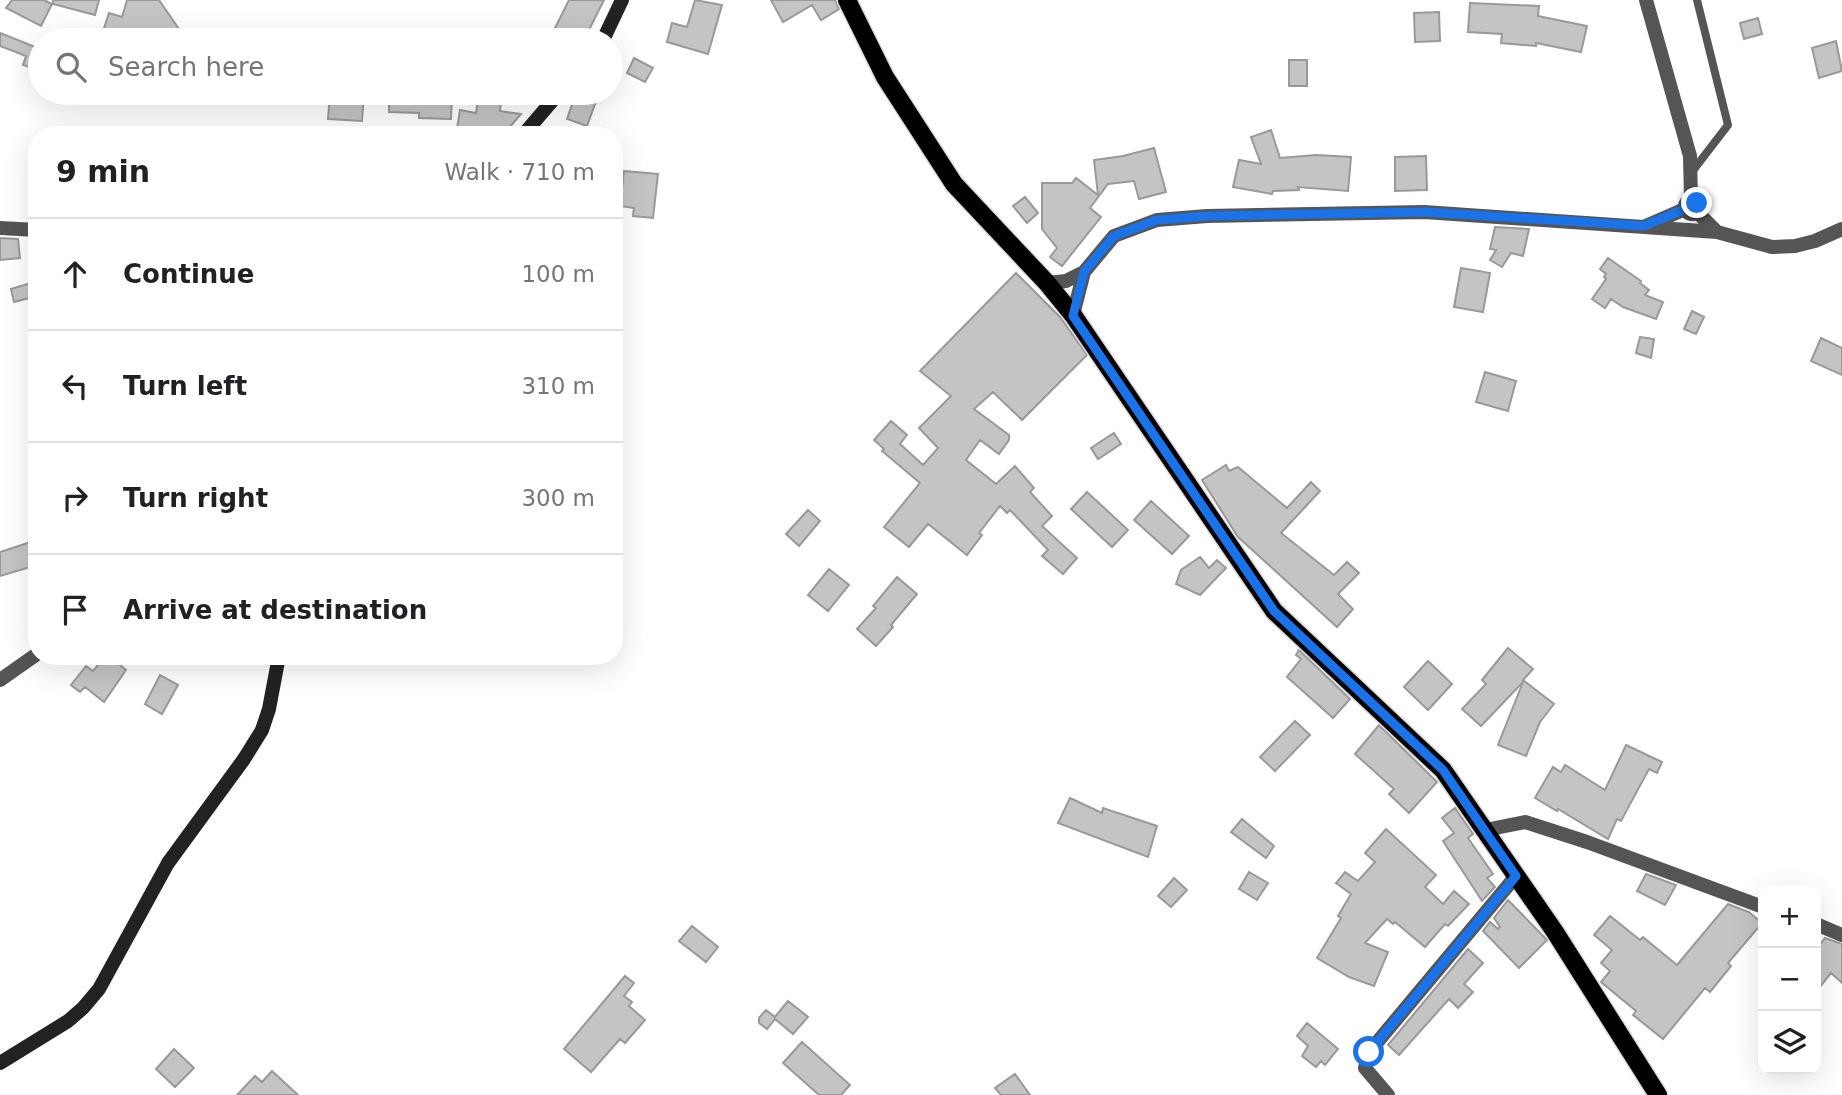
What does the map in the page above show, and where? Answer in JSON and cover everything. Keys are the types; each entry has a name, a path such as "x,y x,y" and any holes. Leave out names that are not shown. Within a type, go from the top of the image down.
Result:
{"main road":[{"path":"609,28 622,0"},
{"path":"847,0 885,77 954,184 1046,282 1073,316 1274,611 1443,770 1516,876 1658,1095"},
{"path":"531,126 549,105"},
{"path":"0,1063 68,1021 99,989 168,863 262,730 277,665"}],"street":[{"path":"1646,0 1690,156 1691,207 1717,232"},
{"path":"1644,226 1691,207"},
{"path":"1046,282 1066,281 1084,272 1114,236 1157,220 1207,216 1424,212 1717,232 1772,247 1796,246 1842,229"},
{"path":"0,228 28,230"},
{"path":"1073,316 1084,272"},
{"path":"0,680 28,660"},
{"path":"1485,830 1525,822 1758,904"},
{"path":"1388,1095 1365,1068 1369,1052 1516,876"},
{"path":"1821,926 1842,935"}],"lane":[{"path":"1690,175 1728,125 1697,0"}],"building":[{"path":"12,0 44,0 52,4 41,26 6,8"},
{"path":"53,0 99,0 95,15 53,4"},
{"path":"127,0 159,0 178,28 104,28 109,13 122,17"},
{"path":"569,0 604,0 590,28 555,28"},
{"path":"695,0 722,5 708,54 667,42 672,23 687,27"},
{"path":"771,0 835,0 839,9 821,20 812,5 783,22"},
{"path":"1470,3 1539,6 1538,16 1587,26 1581,52 1536,43 1536,46 1501,43 1502,34 1468,32"},
{"path":"1439,12 1440,41 1415,42 1414,13"},
{"path":"1758,18 1762,34 1744,39 1740,23"},
{"path":"0,33 28,44 28,67 23,65 26,56 0,46"},
{"path":"1836,41 1842,71 1819,78 1812,48"},
{"path":"634,58 653,68 645,82 627,73"},
{"path":"1289,60 1307,60 1307,86 1289,86"},
{"path":"329,105 363,105 362,121 328,119"},
{"path":"389,105 452,105 451,119 419,118 419,113 389,112"},
{"path":"477,105 501,105 500,111 521,114 511,126 457,126 460,110 476,113"},
{"path":"572,105 595,105 587,126 567,119"},
{"path":"1271,130 1280,158 1316,155 1351,157 1348,191 1298,187 1299,190 1273,191 1272,194 1233,187 1239,160 1261,164 1251,137"},
{"path":"1154,148 1166,192 1139,199 1134,181 1108,184 1090,208 1101,217 1062,266 1050,257 1057,248 1042,229 1042,183 1072,183 1076,178 1098,195 1094,160"},
{"path":"1426,156 1427,190 1395,191 1395,157"},
{"path":"624,171 658,174 653,218 633,216 634,208 623,206"},
{"path":"1025,197 1038,213 1027,223 1013,206"},
{"path":"1495,227 1529,229 1523,256 1511,253 1502,267 1490,260 1496,250 1490,249"},
{"path":"0,238 18,239 20,258 0,260"},
{"path":"1608,258 1641,281 1649,290 1645,295 1663,302 1656,319 1623,307 1611,299 1605,308 1592,299 1606,279 1606,274 1600,269"},
{"path":"1461,268 1490,273 1483,312 1454,307"},
{"path":"1016,273 1060,317 1087,355 1022,420 993,392 974,409 1009,435 1009,440 999,454 980,440 966,460 996,484 1015,466 1034,488 1030,492 1052,516 1042,526 1077,558 1063,574 1042,556 1048,550 1010,510 1007,513 1000,506 979,533 982,535 967,555 928,524 909,547 884,527 920,483 882,451 884,449 874,440 891,421 907,435 900,444 923,465 938,448 919,428 951,396 920,371"},
{"path":"28,284 28,298 14,302 11,289"},
{"path":"1692,311 1704,317 1696,334 1684,329"},
{"path":"1640,337 1654,339 1651,358 1636,353"},
{"path":"1821,338 1842,348 1842,375 1811,361"},
{"path":"1485,372 1516,381 1508,411 1476,402"},
{"path":"1114,433 1121,444 1098,459 1091,448"},
{"path":"1226,465 1229,471 1238,467 1287,508 1311,482 1320,491 1281,533 1334,575 1347,562 1359,573 1338,594 1353,609 1337,627 1238,537 1202,480"},
{"path":"1087,492 1128,530 1112,547 1071,509"},
{"path":"1151,501 1189,536 1172,554 1134,520"},
{"path":"808,510 820,521 799,546 786,534"},
{"path":"28,543 28,568 0,576 0,552"},
{"path":"1200,557 1209,568 1217,560 1226,568 1200,595 1176,584 1181,570"},
{"path":"829,569 849,585 828,611 808,595"},
{"path":"897,577 917,594 876,646 857,629 876,608 873,606"},
{"path":"1508,648 1533,669 1523,680 1554,704 1540,722 1526,756 1498,745 1523,682 1481,726 1462,709 1486,684 1482,680"},
{"path":"1299,650 1350,699 1333,718 1287,677 1301,659 1296,655"},
{"path":"1428,661 1452,684 1428,710 1404,687"},
{"path":"98,665 120,665 126,670 104,702 85,687 80,692 71,685 86,666 93,671"},
{"path":"160,675 178,685 162,714 145,704"},
{"path":"1295,721 1310,735 1275,771 1260,757"},
{"path":"1379,725 1437,782 1409,813 1389,794 1394,789 1355,754"},
{"path":"1626,745 1662,762 1657,773 1649,769 1621,821 1617,819 1608,839 1535,798 1553,767 1561,772 1565,765 1605,790"},
{"path":"1070,798 1102,813 1103,808 1157,826 1148,857 1058,823"},
{"path":"1455,808 1473,834 1468,838 1493,874 1487,878 1495,887 1482,901 1443,841 1454,833 1442,818"},
{"path":"1242,819 1274,846 1266,858 1231,832"},
{"path":"1386,829 1436,875 1425,887 1443,904 1454,891 1469,904 1448,926 1445,924 1425,947 1395,922 1393,924 1387,919 1365,943 1388,952 1374,986 1349,977 1317,958 1341,918 1338,916 1351,894 1336,883 1345,872 1358,881 1375,862 1365,853"},
{"path":"1249,872 1268,883 1257,900 1239,889"},
{"path":"1646,874 1676,885 1665,905 1637,891"},
{"path":"1174,878 1187,890 1171,907 1158,896"},
{"path":"1508,900 1547,940 1519,968 1483,931 1490,922 1498,929 1500,927 1494,918"},
{"path":"1728,904 1749,912 1758,920 1758,928 1728,963 1731,966 1710,992 1705,988 1663,1039 1633,1015 1636,1011 1601,982 1610,971 1601,963 1612,950 1594,935 1610,916 1640,940 1643,937 1677,965"},
{"path":"692,926 718,947 706,962 679,941"},
{"path":"1825,938 1842,944 1842,983 1831,973 1821,986 1821,943"},
{"path":"1468,949 1483,963 1464,984 1473,992 1458,1008 1449,999 1399,1055 1388,1045"},
{"path":"625,976 634,983 624,996 632,1002 629,1006 645,1020 625,1043 620,1039 591,1072 564,1049"},
{"path":"788,1001 808,1017 793,1034 775,1019 767,1029 759,1023 759,1018 766,1010 775,1017"},
{"path":"1307,1023 1338,1049 1325,1065 1321,1061 1316,1067 1302,1056 1308,1046 1297,1036"},
{"path":"802,1042 850,1085 841,1095 819,1095 783,1063"},
{"path":"174,1049 194,1068 175,1087 156,1069"},
{"path":"272,1071 298,1095 237,1095 255,1076 262,1082"},
{"path":"1015,1074 1030,1095 1001,1095 995,1088"}],"route":[{"path":"1369,1052 1516,876 1443,770 1274,611 1073,316 1084,272 1114,236 1157,220 1207,216 1424,212 1644,226 1685,209 1687,202 1691,200 1697,203"}]}
